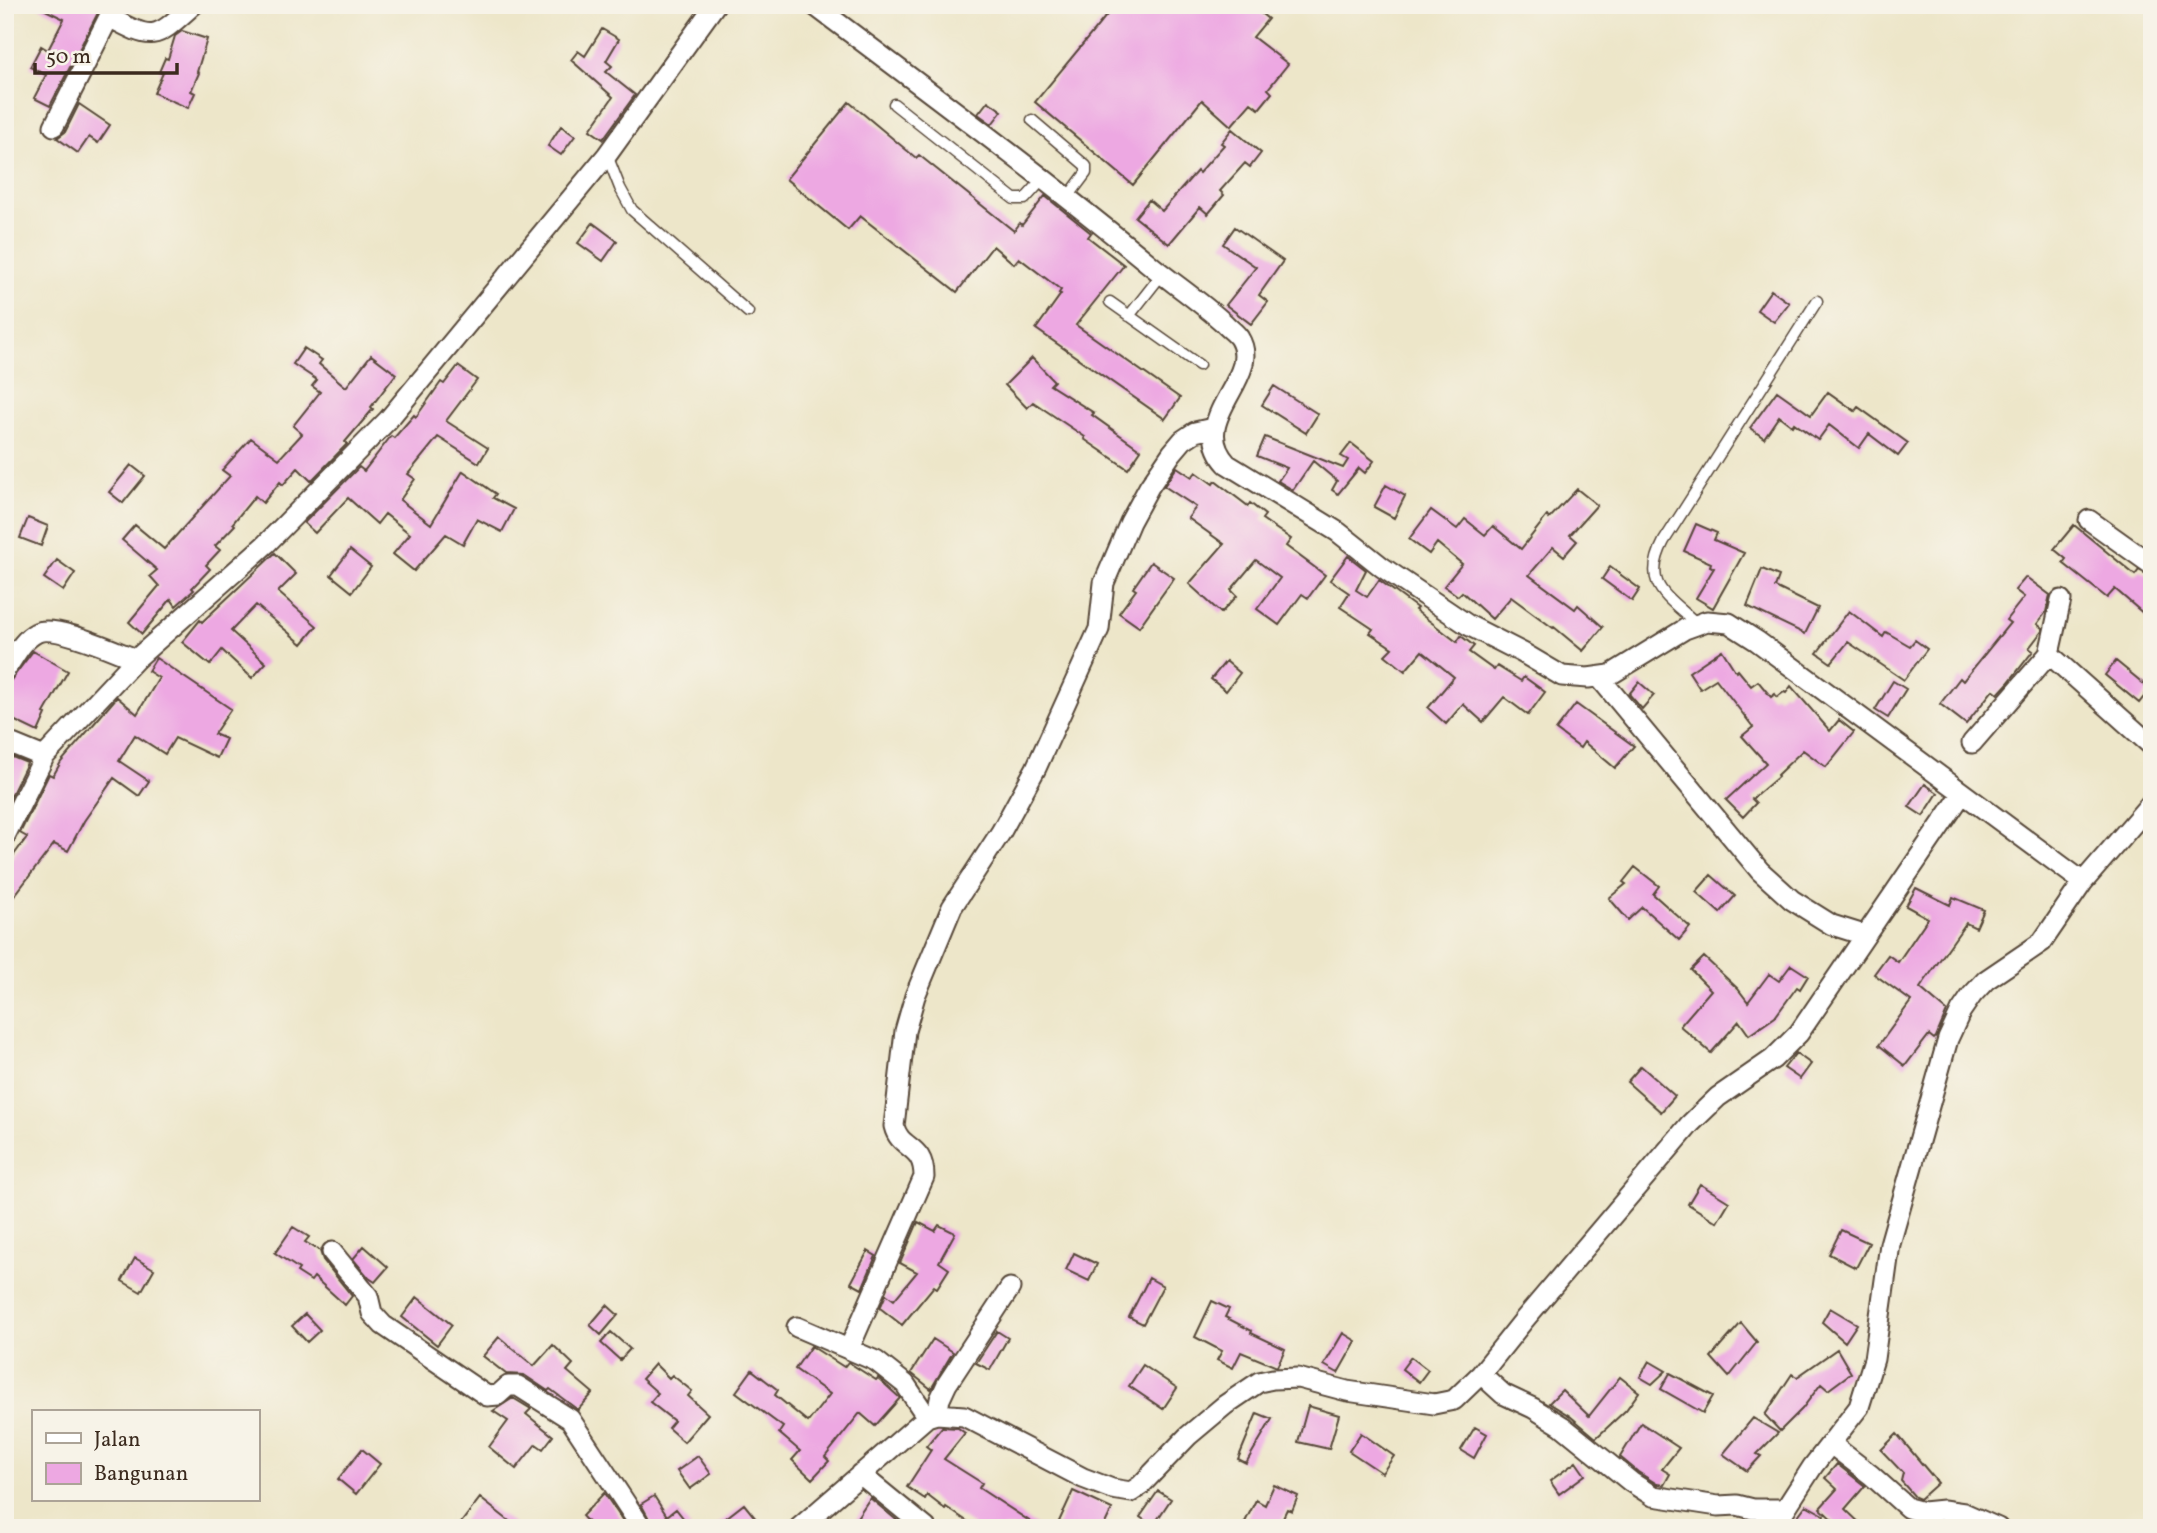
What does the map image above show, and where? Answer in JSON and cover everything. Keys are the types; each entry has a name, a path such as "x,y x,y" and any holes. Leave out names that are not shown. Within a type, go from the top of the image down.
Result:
{"street":[{"path":"54,126 112,11 134,31 156,35 193,5"},
{"path":"5,836 44,757 136,659 267,544 388,419 607,155 715,5"},
{"path":"814,5 1044,178 1215,315 1238,337 1244,351 1242,365 1213,428 1219,455 1227,464 1338,532 1382,567 1468,625 1562,676 1611,675 1685,629 1707,621 1729,623 2084,882"},
{"path":"849,1349 925,1177 924,1163 919,1154 902,1141 894,1126 905,1031 915,996 952,907 1001,832 1024,789 1099,629 1104,583 1130,522 1149,487 1183,440 1195,432 1213,428"},
{"path":"2089,520 2152,565"},
{"path":"1972,743 2049,654 2061,600"},
{"path":"5,670 25,642 43,630 58,632 136,659"},
{"path":"2049,654 2152,746"},
{"path":"1599,677 1760,871 1792,900 1832,925 1864,935"},
{"path":"5,741 44,757"},
{"path":"797,1327 876,1361 905,1384 932,1416 964,1416 1083,1478 1112,1489 1131,1492 1198,1428 1259,1382 1297,1378 1348,1391 1434,1404 1454,1400 1481,1374 1690,1124 1718,1097 1773,1059 1799,1033 1962,794"},
{"path":"1773,1528 1783,1509 1859,1407 1874,1359 1890,1244 1948,1039 1961,1011 1986,980 2042,942 2084,882 2152,802"},
{"path":"332,1252 368,1296 372,1313 383,1325 487,1396 498,1395 508,1386 518,1386 570,1419 642,1528"},
{"path":"799,1528 932,1416 947,1384 1010,1288"},
{"path":"1481,1374 1503,1394 1534,1408 1562,1426 1606,1459 1631,1482 1653,1496 1718,1506 1783,1509"},
{"path":"1831,1444 1908,1508 1923,1512 1943,1510 1964,1513 1998,1528"},
{"path":"860,1474 926,1528"}],"lane":[{"path":"894,104 1014,199 1025,199 1044,178"},
{"path":"1032,120 1086,166 1086,173 1068,197"},
{"path":"607,155 632,210 748,312"},
{"path":"1129,316 1162,274"},
{"path":"1110,302 1199,365"},
{"path":"1698,624 1665,594 1658,584 1653,573 1655,558 1817,302"}],"building":[{"path":"35,5 102,5 50,106 34,98 46,75 30,67 41,46 48,50 64,19"},
{"path":"1115,5 1251,5 1268,19 1253,37 1288,64 1268,89 1272,93 1259,109 1251,103 1231,126 1202,100 1133,185 1035,102"},
{"path":"602,29 619,39 606,61 612,66 606,72 635,95 603,139 590,130 613,97 571,60 578,51 585,56"},
{"path":"182,31 207,39 197,72 199,73 191,91 195,93 188,108 154,93 163,73 159,72 165,58 168,59 175,36"},
{"path":"988,101 1002,111 992,124 978,114"},
{"path":"849,102 916,158 919,155 1014,231 1045,196 1091,233 1088,237 1124,265 1076,325 1180,398 1165,419 1036,329 1061,294 1061,290 1019,258 1014,264 993,246 957,292 860,216 848,230 786,179"},
{"path":"79,104 110,125 98,143 89,137 78,153 57,138 65,132"},
{"path":"561,126 575,136 561,155 548,146"},
{"path":"1232,129 1261,153 1250,167 1245,163 1220,191 1224,195 1208,214 1200,207 1169,244 1135,217 1149,200 1162,211 1224,145 1221,143"},
{"path":"593,223 617,241 603,261 578,243"},
{"path":"1235,227 1283,261 1259,295 1268,302 1251,324 1226,305 1256,267 1223,244"},
{"path":"1771,290 1789,303 1774,322 1757,310"},
{"path":"304,348 322,360 319,364 346,387 371,355 396,374 371,407 373,409 345,442 347,444 311,481 298,468 283,485 280,482 263,503 255,496 233,523 235,525 215,546 220,550 206,565 210,569 192,588 194,590 176,606 171,599 142,634 129,622 159,586 150,576 157,570 122,540 135,525 164,549 230,476 222,470 251,438 279,459 302,434 293,426 320,392 312,386 317,380 293,364"},
{"path":"1032,358 1054,381 1050,385 1094,413 1092,415 1141,450 1128,469 1033,402 1027,408 1005,385"},
{"path":"458,366 477,380 446,421 488,448 479,463 438,437 408,474 415,479 400,500 431,524 463,471 496,494 493,498 514,509 502,532 477,519 463,544 446,534 414,571 393,554 410,534 385,514 377,524 348,498 315,533 304,523 359,467 364,471 391,436 394,438 414,415 416,417 441,382 444,384"},
{"path":"1274,386 1318,414 1306,433 1262,405"},
{"path":"1777,391 1811,415 1828,392 1855,411 1858,407 1908,443 1898,456 1869,434 1859,448 1829,425 1818,440 1779,416 1764,438 1750,428"},
{"path":"1265,437 1343,468 1348,460 1341,456 1351,443 1374,461 1365,473 1359,468 1338,494 1332,490 1337,481 1313,461 1293,490 1278,481 1287,468 1257,456"},
{"path":"131,465 145,476 123,503 109,492"},
{"path":"1177,467 1192,477 1196,472 1213,484 1215,481 1248,506 1250,503 1265,515 1262,519 1291,539 1286,546 1325,575 1308,598 1302,594 1279,625 1257,609 1280,578 1256,560 1231,590 1237,596 1221,613 1189,584 1224,544 1188,518 1196,507 1164,486"},
{"path":"1386,485 1405,496 1394,518 1374,507"},
{"path":"1577,489 1597,505 1570,535 1577,541 1564,556 1553,547 1529,575 1575,609 1578,605 1603,627 1583,651 1511,597 1492,619 1462,592 1458,596 1444,586 1462,564 1437,543 1429,554 1409,539 1431,510 1457,529 1465,519 1485,535 1493,526 1521,549 1547,516 1549,519"},
{"path":"28,518 48,526 41,546 20,538"},
{"path":"1696,524 1717,533 1714,540 1744,553 1713,608 1696,598 1714,568 1710,566 1711,563 1684,551"},
{"path":"2074,525 2135,575 2139,570 2152,577 2152,621 2115,589 2107,598 2063,563 2066,559 2054,549"},
{"path":"350,550 371,567 352,592 331,575"},
{"path":"275,553 296,574 278,592 317,626 302,644 256,605 231,631 266,663 252,678 222,650 210,665 182,642 200,620 202,622"},
{"path":"1348,556 1366,570 1356,590 1367,597 1379,580 1457,642 1461,636 1474,646 1469,652 1494,670 1497,666 1521,681 1524,677 1545,692 1528,715 1504,697 1483,722 1463,704 1446,724 1428,708 1454,677 1422,651 1405,671 1385,655 1392,648 1370,633 1373,629 1340,607 1349,593 1330,580"},
{"path":"57,560 75,573 63,591 44,578"},
{"path":"1151,562 1174,578 1139,627 1119,613 1136,590 1133,588"},
{"path":"1610,567 1640,589 1632,601 1602,579"},
{"path":"1762,569 1779,576 1775,587 1818,608 1805,634 1747,606"},
{"path":"2026,577 2050,595 2046,612 2037,624 2042,631 2029,648 2033,651 2008,683 1998,694 1993,690 1966,724 1940,704 1960,678 1963,681 2010,623 2006,620 2024,597 2015,590"},
{"path":"1849,611 1883,637 1886,632 1910,646 1915,640 1927,649 1904,680 1848,642 1831,663 1817,653"},
{"path":"1722,650 1736,672 1738,670 1751,686 1758,681 1771,697 1775,694 1777,697 1786,693 1791,686 1830,731 1839,720 1854,732 1826,767 1803,750 1778,777 1752,799 1756,803 1743,817 1726,800 1766,763 1742,736 1753,727 1716,679 1700,689 1689,672"},
{"path":"33,651 68,671 44,713 46,714 38,732 5,716 5,688"},
{"path":"156,658 231,709 214,734 226,739 217,758 175,738 165,754 135,735 119,761 149,781 139,796 114,778 84,821 68,851 54,844 5,908 5,867 27,837 20,833 49,774 53,776 61,762 117,697 137,714 159,678 148,671"},
{"path":"1226,661 1240,673 1226,691 1211,679"},
{"path":"2116,661 2150,689 2139,703 2105,675"},
{"path":"1893,681 1906,689 1888,718 1875,710"},
{"path":"1639,682 1654,695 1642,709 1629,694"},
{"path":"1576,704 1634,746 1615,768 1584,742 1580,748 1556,730"},
{"path":"5,754 27,763 5,808"},
{"path":"1925,784 1938,793 1923,816 1909,807"},
{"path":"1635,867 1659,886 1653,894 1690,927 1679,940 1642,907 1628,920 1609,898 1626,884 1623,882"},
{"path":"1711,875 1735,896 1720,913 1696,892"},
{"path":"1916,888 1950,905 1953,897 1984,910 1976,928 1966,923 1920,988 1947,1011 1936,1037 1934,1039 1929,1035 1905,1066 1879,1045 1911,1001 1874,974 1888,955 1898,962 1928,918 1906,906"},
{"path":"1704,957 1748,1002 1769,974 1779,981 1791,965 1808,976 1775,1017 1749,1035 1739,1021 1711,1053 1680,1026 1711,990 1691,970"},
{"path":"1796,1053 1811,1064 1800,1079 1784,1068"},
{"path":"1641,1066 1675,1096 1661,1112 1627,1082"},
{"path":"1700,1184 1729,1202 1717,1222 1688,1204"},
{"path":"918,1222 935,1231 939,1225 955,1233 939,1262 949,1269 937,1288 934,1286 902,1325 880,1308 886,1294 894,1300 917,1272 900,1263"},
{"path":"293,1227 309,1237 305,1242 320,1251 323,1260 352,1296 345,1305 314,1277 311,1281 297,1272 299,1269 275,1253"},
{"path":"1841,1230 1869,1243 1856,1268 1829,1254"},
{"path":"364,1246 388,1267 375,1282 353,1259"},
{"path":"868,1251 876,1256 862,1289 851,1283"},
{"path":"1074,1253 1097,1264 1089,1281 1066,1270"},
{"path":"135,1258 154,1269 141,1292 122,1281"},
{"path":"1149,1278 1163,1286 1143,1324 1129,1317"},
{"path":"417,1297 452,1325 437,1345 402,1317"},
{"path":"1212,1301 1229,1309 1225,1317 1285,1349 1277,1367 1241,1352 1233,1368 1217,1360 1222,1351 1195,1337"},
{"path":"607,1305 618,1315 601,1335 590,1325"},
{"path":"1830,1308 1857,1324 1845,1342 1822,1322"},
{"path":"305,1314 320,1330 307,1342 292,1326"},
{"path":"1741,1323 1757,1342 1729,1377 1711,1357"},
{"path":"997,1331 1008,1338 990,1370 976,1363"},
{"path":"611,1332 630,1349 620,1360 601,1343"},
{"path":"1343,1333 1356,1341 1338,1373 1324,1365"},
{"path":"499,1337 534,1366 553,1345 573,1364 567,1371 593,1393 578,1410 550,1389 548,1391 524,1375 506,1374 483,1356"},
{"path":"933,1339 953,1352 931,1389 911,1373"},
{"path":"811,1346 844,1367 848,1362 876,1380 878,1378 900,1398 875,1426 860,1413 825,1457 829,1461 812,1479 792,1460 800,1451 779,1433 783,1427 736,1392 752,1370 778,1390 775,1395 808,1422 830,1394 795,1369"},
{"path":"1837,1349 1851,1373 1828,1390 1821,1384 1802,1409 1780,1431 1765,1415 1792,1374 1797,1377"},
{"path":"1411,1357 1428,1370 1419,1382 1402,1369"},
{"path":"1649,1361 1666,1371 1652,1384 1640,1377"},
{"path":"655,1364 669,1378 672,1375 692,1391 688,1396 708,1414 684,1442 668,1428 674,1421 650,1402 658,1393 642,1379"},
{"path":"1143,1365 1177,1388 1163,1409 1129,1386"},
{"path":"1670,1373 1713,1396 1703,1413 1661,1389"},
{"path":"1620,1377 1639,1392 1626,1410 1596,1438 1570,1416 1549,1403 1562,1390 1589,1416"},
{"path":"513,1398 531,1409 526,1414 553,1436 543,1449 536,1444 516,1469 489,1447 508,1421 493,1411"},
{"path":"1308,1406 1339,1415 1329,1449 1298,1442"},
{"path":"1257,1413 1272,1419 1246,1463 1238,1459"},
{"path":"1753,1418 1778,1433 1757,1454 1761,1456 1747,1471 1723,1454"},
{"path":"1641,1423 1679,1448 1662,1469 1670,1474 1664,1485 1657,1484 1638,1472 1620,1457"},
{"path":"942,1427 958,1428 965,1433 944,1459 982,1483 979,1488 1040,1528 977,1528 927,1495 925,1499 907,1487 931,1450 926,1446"},
{"path":"1475,1427 1487,1434 1474,1458 1461,1450"},
{"path":"1361,1433 1394,1456 1382,1473 1349,1451"},
{"path":"1897,1434 1938,1483 1920,1499 1901,1481 1903,1473 1881,1450"},
{"path":"362,1449 380,1464 356,1494 338,1479"},
{"path":"698,1456 711,1474 690,1489 677,1471"},
{"path":"1576,1462 1585,1475 1559,1494 1550,1481"},
{"path":"1837,1464 1865,1486 1845,1509 1865,1528 1841,1528 1820,1508 1837,1489 1825,1478"},
{"path":"1274,1485 1298,1496 1292,1511 1287,1509 1278,1528 1242,1528 1256,1500 1265,1505"},
{"path":"1073,1491 1112,1509 1103,1528 1056,1528"},
{"path":"1158,1491 1171,1499 1153,1526 1140,1517"},
{"path":"604,1493 625,1524 620,1528 593,1528 582,1516"},
{"path":"654,1496 667,1516 676,1509 691,1528 654,1528 641,1504"},
{"path":"480,1498 518,1528 457,1528"},
{"path":"870,1498 906,1528 850,1528"},
{"path":"744,1504 757,1520 747,1528 713,1528"},
{"path":"1806,1505 1824,1515 1816,1528 1789,1528"}]}
